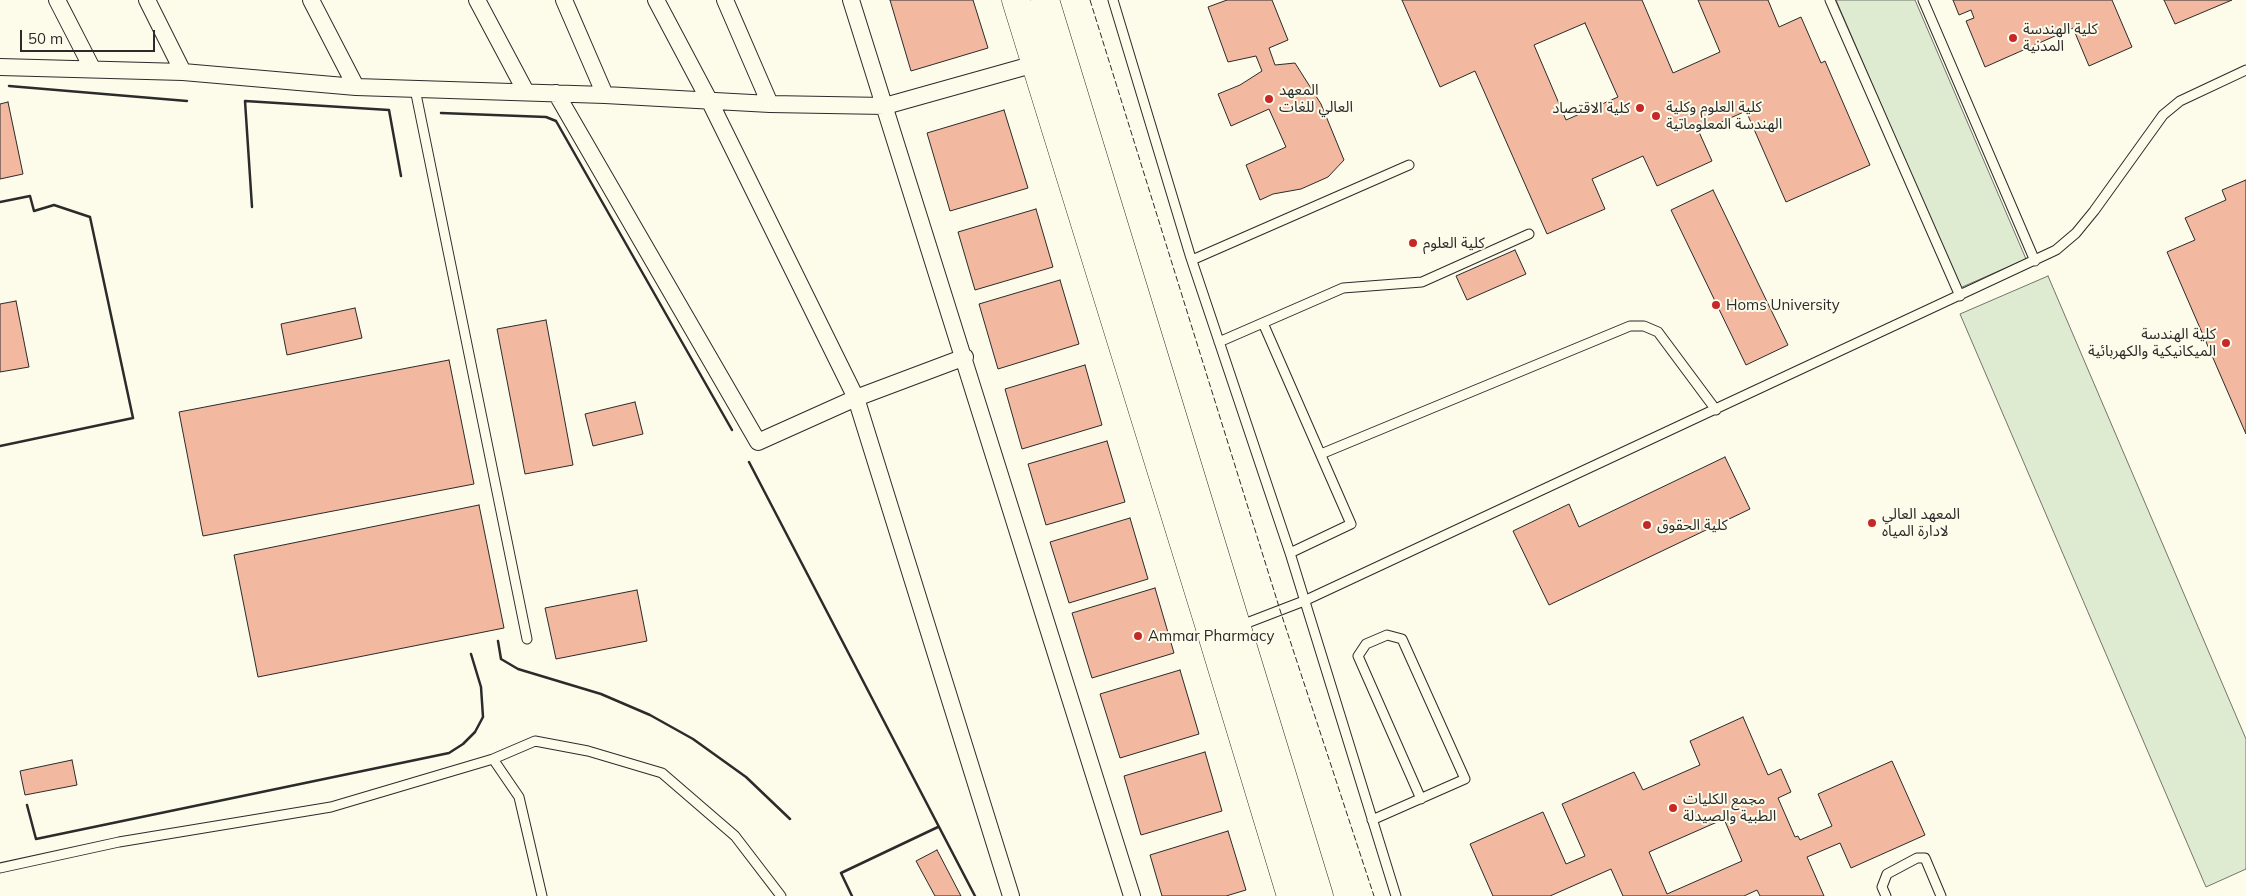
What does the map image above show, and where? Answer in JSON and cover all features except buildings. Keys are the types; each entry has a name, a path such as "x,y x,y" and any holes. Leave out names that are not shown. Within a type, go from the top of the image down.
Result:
{"highway":[{"path":"1016,0 1291,896"},
{"path":"1045,0 1319,896"}],"street":[{"path":"57,0 92,68"},
{"path":"147,0 183,72"},
{"path":"312,0 356,87"},
{"path":"477,0 526,92"},
{"path":"564,0 605,95"},
{"path":"656,0 709,100 856,398 1011,896"},
{"path":"726,0 770,104"},
{"path":"852,0 965,356 1132,896"},
{"path":"0,67 92,68 183,72 356,87 605,95 770,104 885,106 1036,64"},
{"path":"556,93 758,442 856,398 965,356"}],"lane":[{"path":"1113,0 1192,260 1290,553 1396,896"},
{"path":"1830,0 1960,296"},
{"path":"1924,0 2035,262"},
{"path":"1236,627 1304,601 2035,262 2056,250 2076,233 2163,115 2180,101 2246,70"},
{"path":"415,88 527,640"},
{"path":"1192,260 1409,165"},
{"path":"1220,342 1343,288 1422,282 1529,234"},
{"path":"1264,323 1351,524 1290,553"},
{"path":"1321,454 1630,326 1644,326 1658,332 1716,410"},
{"path":"1372,820 1466,779 1402,639 1387,635 1366,644 1358,656 1421,798"},
{"path":"0,868 119,842 331,807 493,759 535,741 588,751 662,773 735,836 781,896"},
{"path":"493,759 519,797 542,896"},
{"path":"1886,896 1882,886 1887,874 1917,858 1925,858 1941,896"}],"green space":[{"path":"1836,0 1915,0 2026,259 1960,288"},
{"path":"2048,276 2246,739 2246,869 2206,887 1960,314"}],"fence":[{"path":"1090,0 1280,610 1374,896"}],"wall":[{"path":"9,86 187,101"},
{"path":"252,207 245,101 389,110 401,176"},
{"path":"441,113 546,117 556,121 732,430"},
{"path":"0,202 30,196 34,211 54,205 90,217 133,418 0,446"},
{"path":"749,462 975,896"},
{"path":"498,641 501,659 518,669 601,694 650,715 693,739 746,777 790,819"},
{"path":"27,805 36,839 449,753 463,744 475,732 483,717 481,687 471,654"},
{"path":"852,896 841,873 938,827"}],"place":[{"name":"كلية الهندسة المدنية","path":"2013,38"},
{"name":"المعهد العالي للغات","path":"1269,99"},
{"name":"كلية الاقتصاد","path":"1640,108"},
{"name":"كلية العلوم وكلية الهندسة المعلوماتية","path":"1656,116"},
{"name":"كلية العلوم","path":"1413,243"},
{"name":"Homs University","path":"1716,305"},
{"name":"كلية الهندسة الميكانيكية والكهربائية","path":"2226,343"},
{"name":"المعهد العالي لادارة المياه","path":"1872,523"},
{"name":"كلية الحقوق","path":"1647,525"},
{"name":"Ammar Pharmacy","path":"1138,636"},
{"name":"مجمع الكليات الطبية والصيدلة","path":"1673,808"}]}
